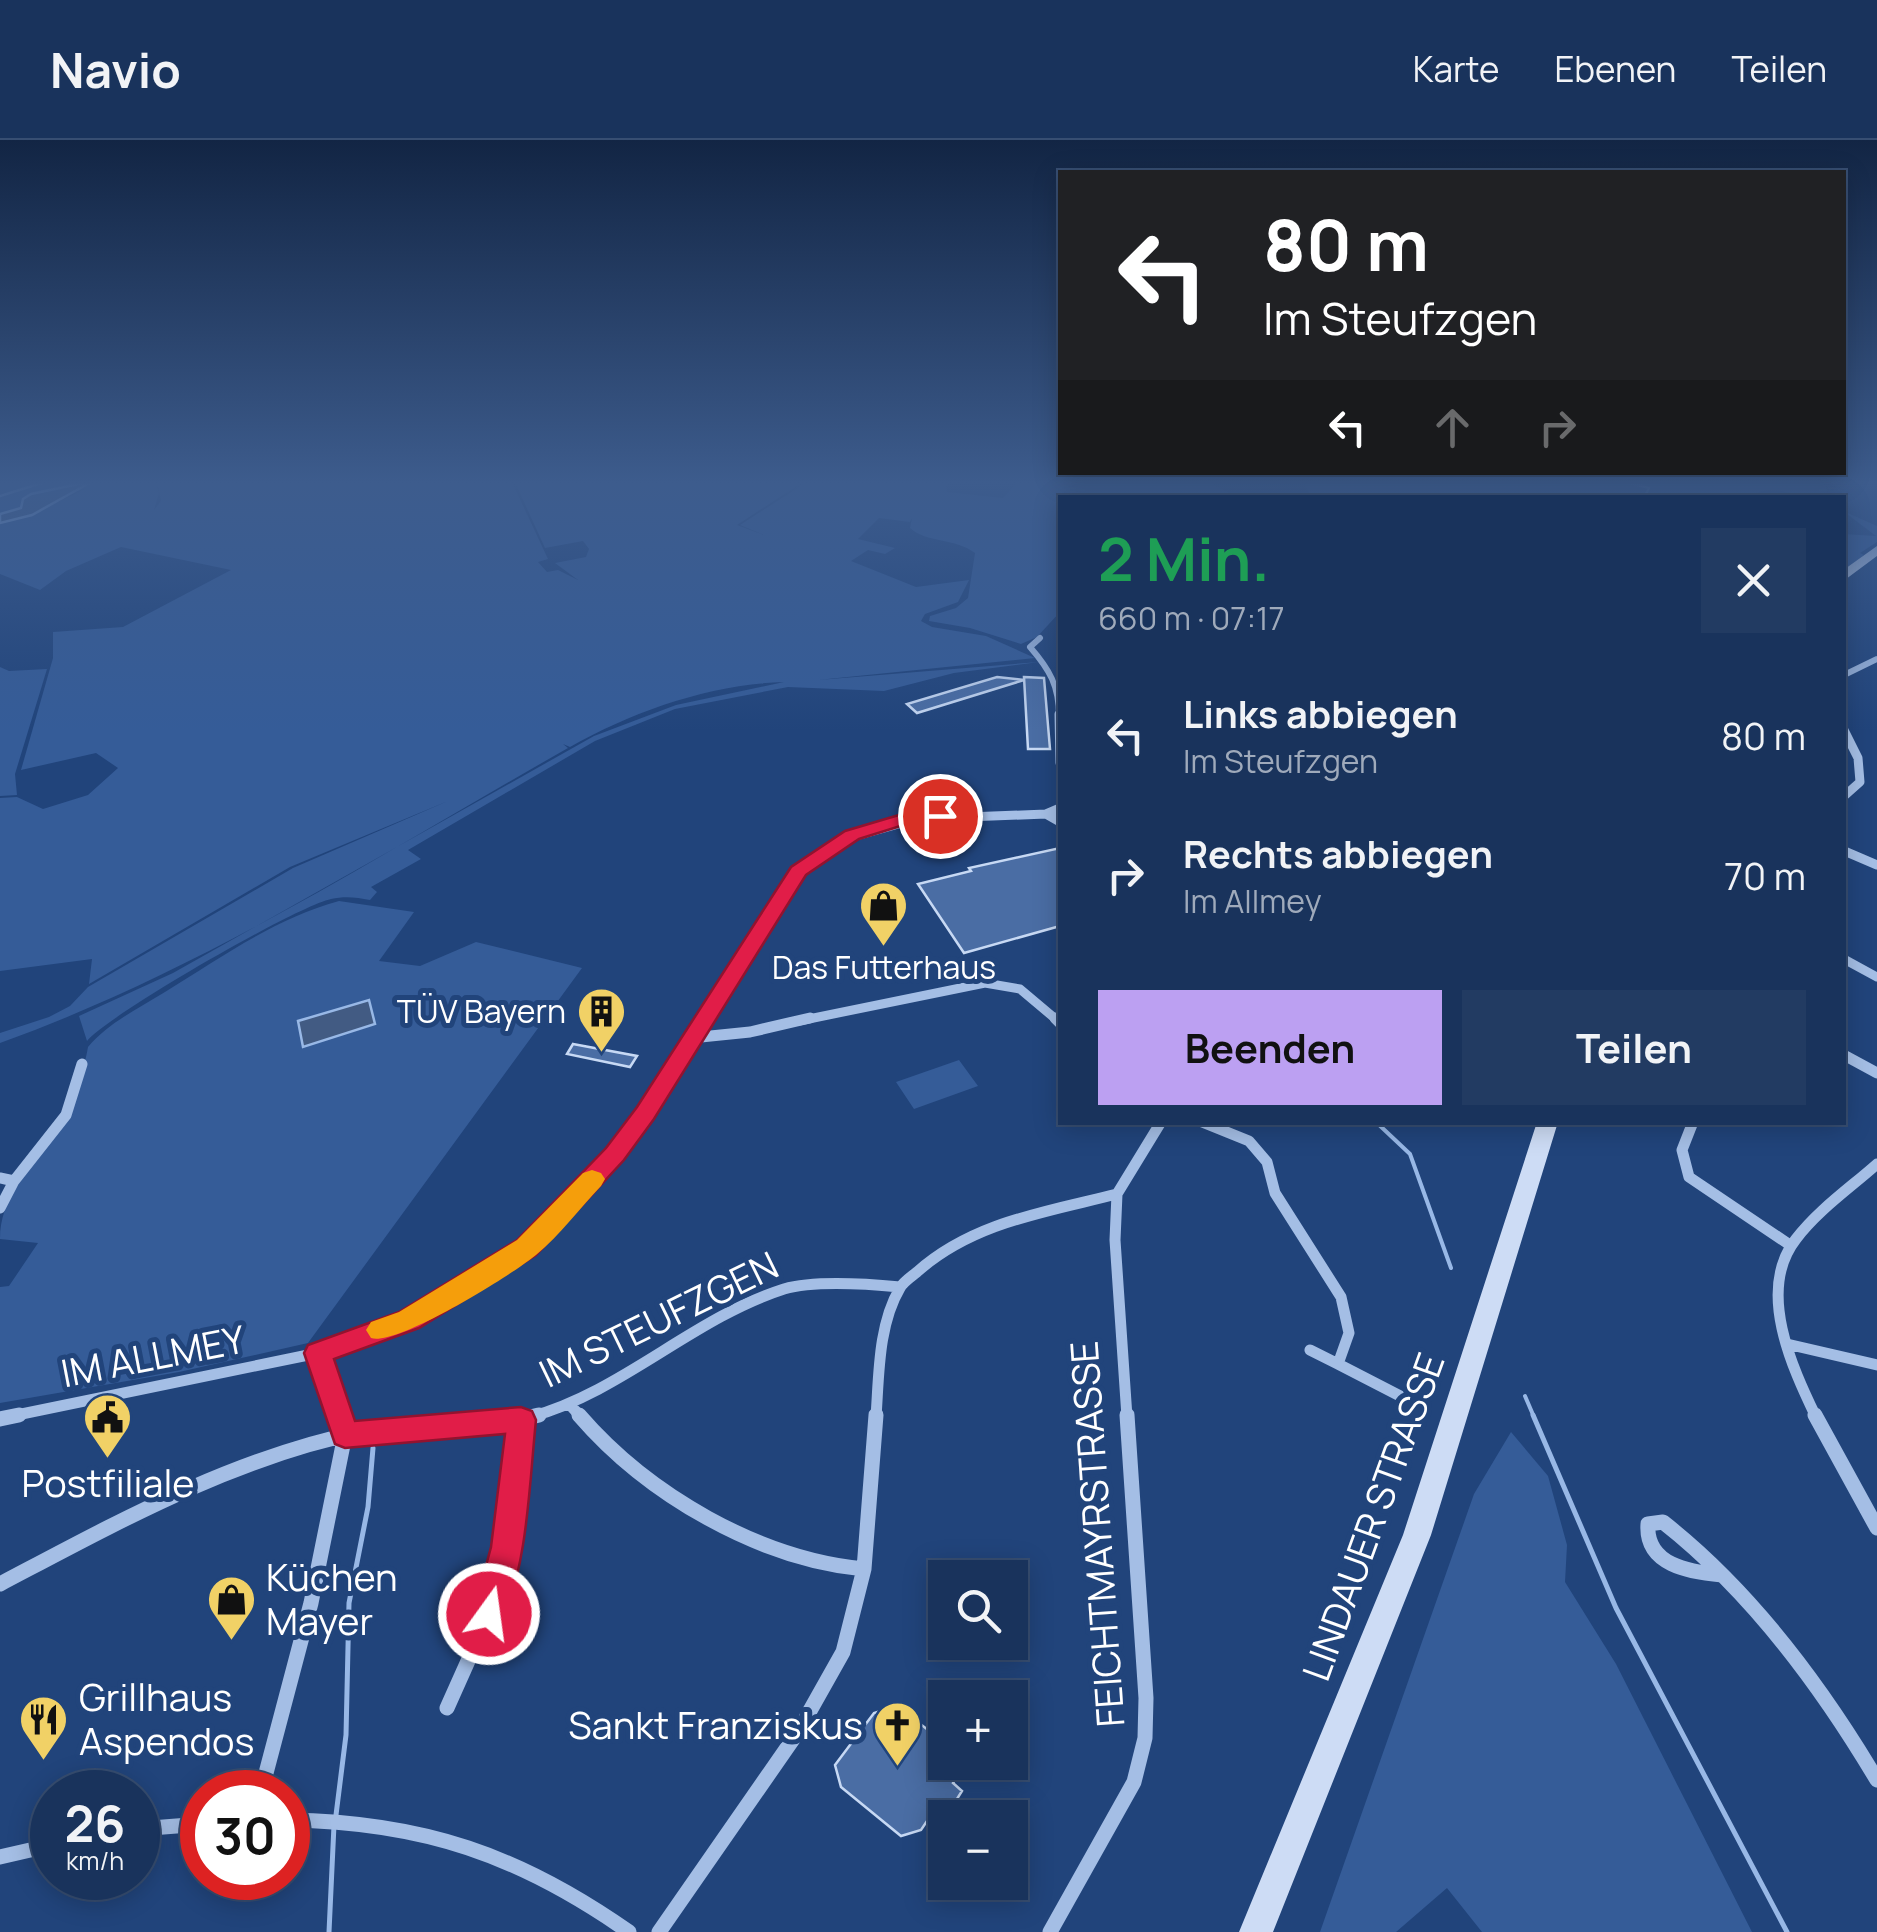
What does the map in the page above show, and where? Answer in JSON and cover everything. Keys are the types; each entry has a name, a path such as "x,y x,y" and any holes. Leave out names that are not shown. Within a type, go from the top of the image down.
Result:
{"main road":[{"name":"LINDAUER STRASSE","path":"1256,1932 1417,1535 1544,1125"}],"street":[{"path":"1040,638 1030,647 1049,669 1058,691"},
{"path":"1846,674 1877,659"},
{"path":"1846,735 1861,770 1860,782 1846,794"},
{"name":"IM ALLMEY","path":"0,1418 318,1353 409,1320 526,1248 615,1154 798,871 824,850 852,835 909,818 1046,814 1058,809"},
{"path":"1046,814 1058,822"},
{"path":"1846,852 1877,865"},
{"path":"1846,960 1877,977"},
{"path":"691,1038 736,1034 968,983 995,981 1016,985 1032,995 1058,1021"},
{"path":"1846,1056 1877,1073"},
{"path":"0,1208 14,1182 66,1116 82,1064"},
{"path":"659,1932 798,1732 834,1670 853,1619 864,1569 882,1342 900,1287 940,1250 966,1236 1117,1194 1159,1125"},
{"path":"1209,1125 1249,1141 1266,1162 1275,1193 1341,1297 1349,1333 1338,1364"},
{"path":"1692,1125 1681,1152 1681,1164 1689,1177 1790,1245"},
{"path":"1877,1164 1790,1245 1776,1313 1804,1395 1877,1528"},
{"path":"0,1178 14,1182"},
{"name":"FEICHTMAYRSTRASSE","path":"1050,1932 1134,1782 1145,1738 1136,1537 1118,1326 1117,1194"},
{"name":"IM STEUFZGEN","path":"0,1584 170,1495 345,1435 521,1420 571,1406 718,1320 786,1288 868,1284 900,1287"},
{"path":"1788,1344 1877,1365"},
{"path":"1310,1350 1404,1398"},
{"path":"268,1770 311,1603 345,1435 318,1353"},
{"path":"571,1406 586,1426 618,1455 708,1515 813,1563 864,1569"},
{"path":"447,1708 489,1614 506,1547 521,1420"},
{"path":"1722,1575 1700,1574 1658,1557 1646,1539 1648,1524 1663,1522 1682,1533 1722,1575 1832,1706 1877,1780"},
{"path":"310,1821 407,1832 490,1855 570,1891 628,1932"},
{"path":"0,1857 30,1850"}],"shaded area":[{"path":"0,564 83,564 40,590 0,574"},
{"path":"201,564 539,564 547,572 558,570 578,580 556,564 858,564 916,587 969,580 958,602 925,614 921,621 932,627 986,636 1035,658 818,680 1039,662 954,673 884,691 788,687 675,709 595,741 408,850 421,859 371,887 377,892 370,900 350,897 311,906 164,987 87,1041 79,1016 173,973 264,922 148,981 0,1043 0,1033 70,1006 88,987 293,868 448,801 290,867 89,984 92,959 0,971 0,798 17,797 43,809 88,795 118,768 96,753 21,770 53,658 53,632 123,627 231,570","holes":["784,682 676,705 594,736 407,841 568,748 563,744 570,747 620,722 673,702 729,688"]},
{"path":"973,564 1058,564 1058,614 1037,637 1021,644 970,628 929,621 930,616 956,608 968,598"},
{"path":"0,667 9,671 47,669 15,774 17,795 0,796"},
{"path":"339,901 414,912 379,961 420,966 476,942 582,968 308,1343 179,1372 0,1403 0,1287 9,1286 38,1243 0,1239 1,1224 16,1188 68,1109 88,1047 124,1016 271,928","holes":["368,1000 375,1025 303,1046 299,1021"]},
{"path":"369,1000 375,1024 303,1047 298,1021"},
{"path":"959,1060 978,1086 914,1109 896,1082"},
{"path":"1511,1432 1548,1476 1567,1545 1565,1582 1616,1664 1752,1932 1482,1932 1447,1888 1396,1932 1320,1932 1474,1494"}],"building":[{"path":"997,677 1024,680 917,713 907,704"},
{"path":"1024,677 1044,678 1050,749 1028,749"},
{"path":"1058,848 1058,927 964,953 918,884 971,871 969,868"},
{"name":"TÜV Bayern","path":"573,1044 637,1056 630,1067 567,1054"},
{"name":"Sankt Franziskus","path":"897,1706 928,1730 928,1780 955,1780 953,1783 962,1791 956,1800 928,1800 928,1820 921,1830 901,1836 841,1787 835,1765 874,1713"}],"waterway":[{"path":"1379,1125 1410,1154 1451,1268"},
{"path":"1525,1396 1534,1417"},
{"path":"1533,1415 1616,1608 1787,1932"},
{"path":"336,1815 346,1735 349,1603 368,1507 373,1448"},
{"path":"329,1932 334,1825"}],"slow traffic":[{"path":"380,1330 409,1320 526,1248 592,1179"}],"place":[{"name":"Das Futterhaus","path":"884,948"},
{"name":"TÜV Bayern","path":"601,1054"},
{"name":"Postfiliale","path":"108,1460"},
{"name":"Küchen Mayer","path":"231,1642"},
{"name":"Grillhaus Aspendos","path":"44,1762"},
{"name":"Sankt Franziskus","path":"898,1768"}],"route":[{"path":"489,1614 506,1547 521,1420 462,1427 368,1430 345,1435 318,1353 409,1320 526,1248 615,1154 645,1113 798,871 824,850 852,835 909,818 940,816"}]}
